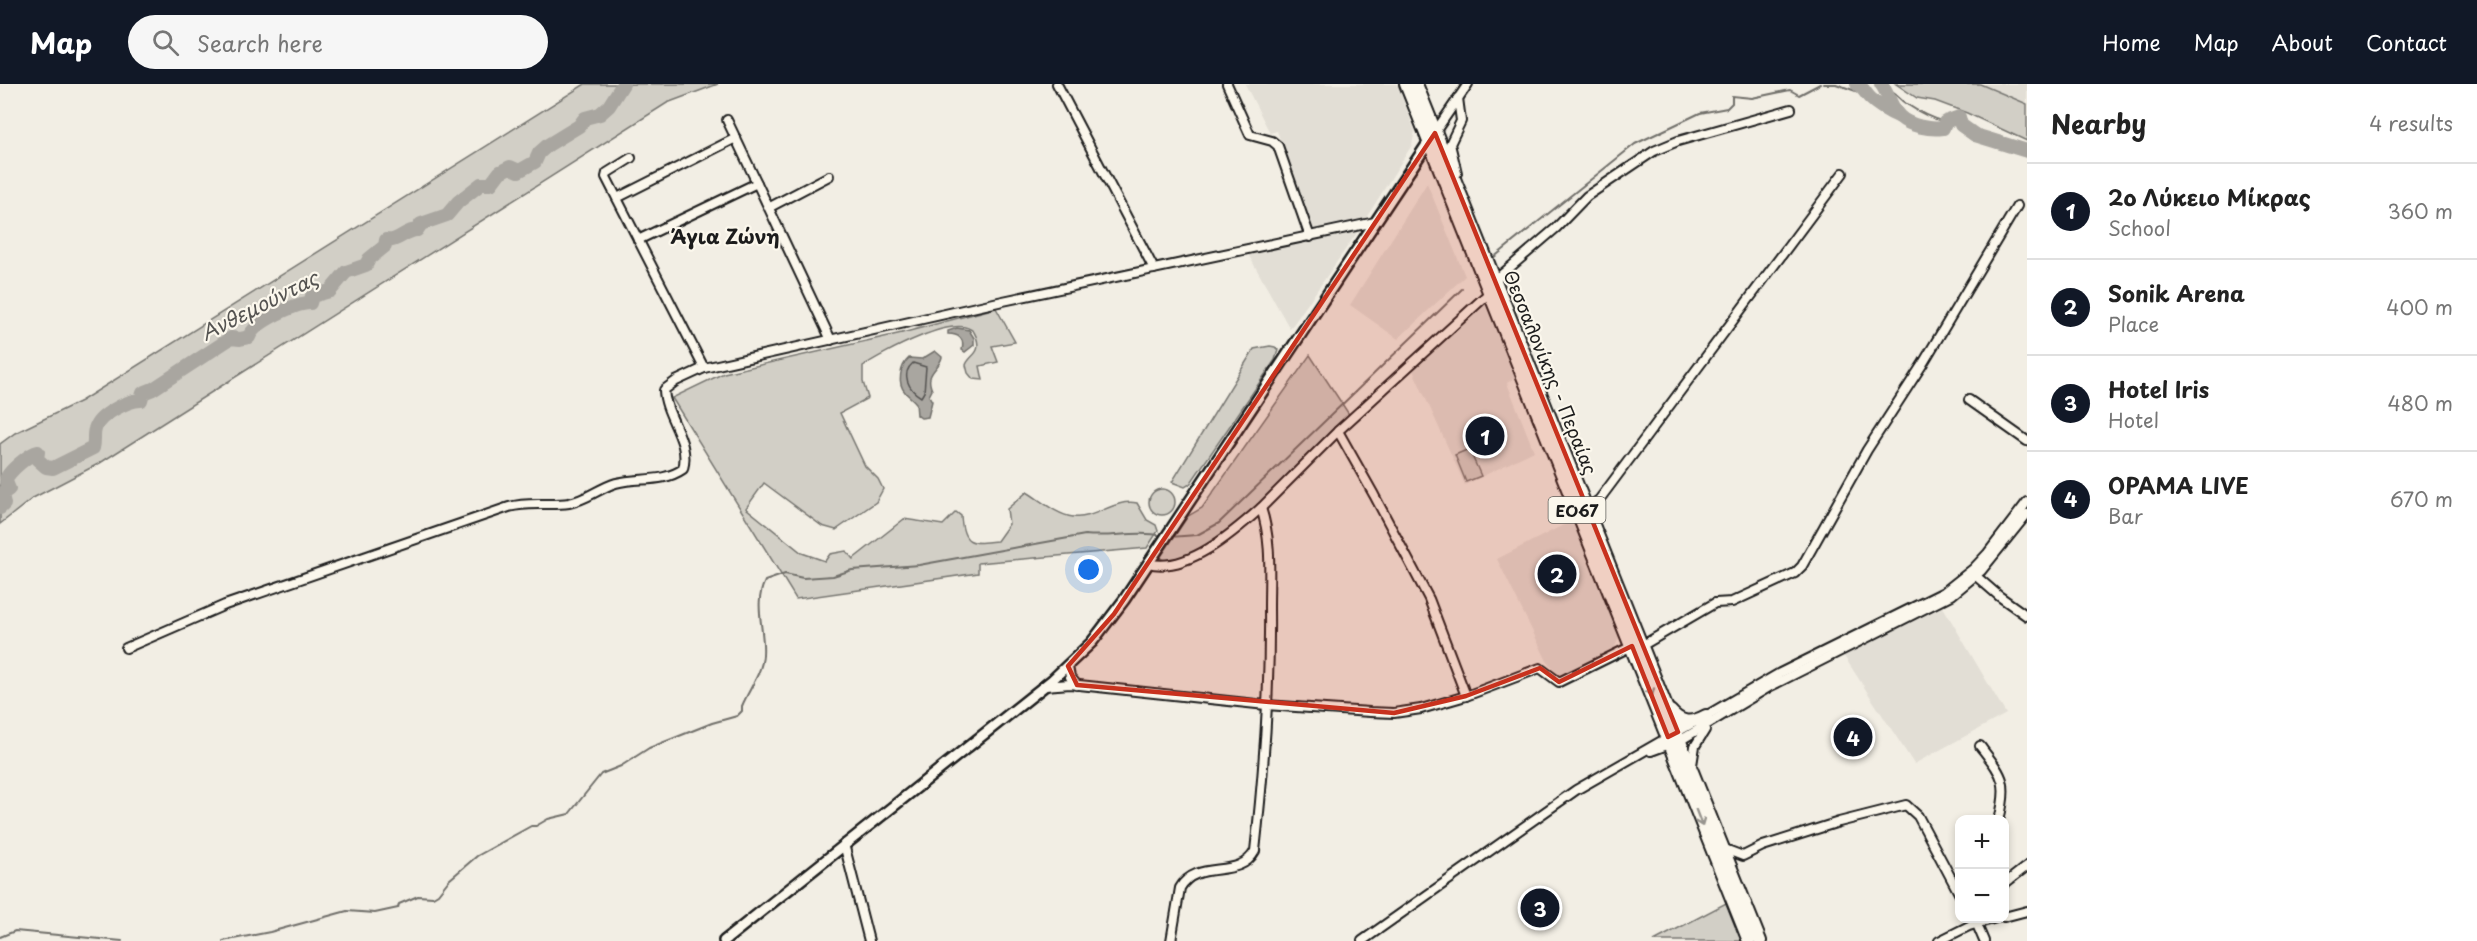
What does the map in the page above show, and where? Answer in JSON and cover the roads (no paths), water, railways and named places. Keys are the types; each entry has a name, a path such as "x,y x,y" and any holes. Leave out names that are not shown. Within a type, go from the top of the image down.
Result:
{"main road":[{"name":"Θεσσαλονίκης - Περαίας","path":"1406,84 1470,220 1490,283 1675,738 1751,941"},
{"name":"Θεσσαλονίκης - Περαίας","path":"1416,84 1474,258 1490,283 1587,508 1637,645 1669,710 1675,738 1692,770 1722,848 1751,941"},
{"path":"1669,710 1680,720 1687,722 1708,720"}],"street":[{"path":"1057,84 1154,268"},
{"path":"1227,84 1250,135 1272,141 1278,146 1310,237"},
{"path":"724,941 1044,687 1092,642 1148,564 1468,84"},
{"path":"1458,98 1461,121 1450,144 1450,149 1470,220"},
{"path":"1148,564 1164,565 1192,557 1241,525 1490,283 1556,228 1587,196 1654,150 1677,141 1791,109"},
{"path":"727,120 831,340"},
{"path":"617,198 736,138"},
{"path":"630,158 606,174 704,368"},
{"path":"1587,508 1599,500 1843,173"},
{"path":"770,207 829,176"},
{"path":"638,240 757,183"},
{"path":"1044,687 1062,684 1077,685 1266,705 1394,713 1421,709 1466,696 1540,668 1559,682 1637,645 1715,603 1732,602 1795,573 1802,566 1867,450 1922,365 2017,206"},
{"path":"126,648 225,605 509,507 528,503 558,504 578,501 616,483 657,479 675,474 683,469 685,459 680,435 667,406 664,390 676,381 704,368 1154,268 1375,222"},
{"path":"1969,400 2027,441"},
{"path":"1338,431 1429,599 1466,696"},
{"path":"1692,770 1693,752 1697,739 1708,720 1780,673 1944,592 1973,569 1988,553 2027,502"},
{"path":"1171,941 1180,888 1183,883 1202,872 1242,865 1249,861 1255,851 1266,731 1269,643 1268,537 1260,508"},
{"path":"1362,941 1567,796 1606,772 1675,738 1768,687 1938,603 1976,576 2027,513"},
{"path":"1976,576 2027,616"},
{"path":"1068,666 1070,677 1077,685"},
{"path":"1980,746 1998,771 2004,785 2000,815"},
{"path":"1722,848 1743,856 1763,846 1827,825 1906,805 1918,816 1955,887"},
{"path":"844,844 869,941"},
{"path":"2009,880 2027,866"},
{"path":"2009,915 2027,911"},
{"path":"1939,941 1971,923"},
{"path":"1976,923 1984,941"}],"water":[{"path":"957,328 969,330 974,338 974,345 965,352 962,350 963,343 960,338 948,334 948,331"},
{"path":"935,351 942,357 930,379 932,390 929,396 932,401 928,417 921,418 917,415 916,403 906,394 901,384 903,365 909,358 922,359"}],"waterway":[{"name":"Ανθεμούντας","path":"0,508 4,504 2,494 9,489 7,477 30,456 38,452 37,459 46,467 53,468 93,448 97,424 108,414 122,405 141,400 143,393 153,389 231,338 249,337 252,331 267,320 286,310 310,303 312,296 330,291 346,272 366,265 369,259 385,246 386,240 394,240 417,230 421,224 447,215 458,202 481,184 491,184 500,172 510,167 519,171 535,162 539,153 548,145 579,126 585,118 600,114 609,106 623,84"},
{"path":"1493,258 1635,144 1700,113 1727,108 1732,103 1732,96 1752,98 1790,90 1799,95 1820,84"},
{"path":"1823,84 1836,84 1867,95"},
{"name":"Ανθεμούντας","path":"1857,84 1877,104 1900,117"},
{"name":"Ανθεμούντας","path":"1881,84 1897,114 1909,123 1926,128 1943,128 1945,122 1959,117 1961,125 1975,135 2027,151"},
{"name":"Ανθεμούντας","path":"1886,89 1920,112 1945,122"},
{"path":"1170,537 1197,535 1219,523 1462,289"},
{"path":"223,941 270,932 347,911 375,913 398,908 399,904 418,896 433,897 477,856 531,826 569,814 601,774 621,766 649,748 712,723 737,716 742,711 742,706 762,662 760,599 765,581 785,574 803,578 833,576 852,570 919,565 1085,535 1153,534 1164,536"},
{"path":"0,937 15,931 122,941"}],"place":[{"name":"2ο Λύκειο Μίκρας","path":"1485,436"},
{"name":"Sonik Arena","path":"1557,574"},
{"name":"ΟΡΑΜΑ LIVE","path":"1853,737"},
{"name":"Hotel Iris","path":"1540,908"}],"district":[{"name":"Άγια Ζώνη","path":"725,236"}]}
